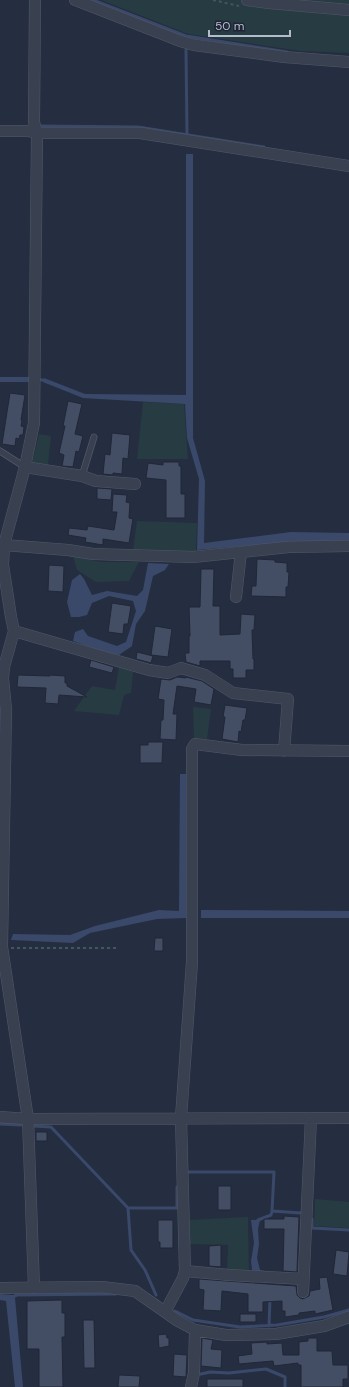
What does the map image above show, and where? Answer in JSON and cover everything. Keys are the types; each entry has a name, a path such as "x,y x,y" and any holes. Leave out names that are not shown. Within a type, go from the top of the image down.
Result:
{"street":[{"path":"34,1288 28,1119 2,943 6,709 3,678 4,667 14,632 4,592 4,545 25,467 34,423 37,133 34,122 35,0"},
{"path":"75,0 187,43 284,57 349,62"},
{"path":"247,0 349,10"},
{"path":"0,131 28,131 37,133 140,133 349,166"},
{"path":"25,467 82,476 96,481 135,484"},
{"path":"4,545 68,550 93,554 192,557 289,548 349,546"},
{"path":"236,597 241,552"},
{"path":"14,632 148,670 168,673 181,668 205,675 234,693 288,699 284,751"},
{"path":"165,1312 184,1278 185,1271 181,1118 192,962 192,749 195,744 242,750 349,751"},
{"path":"0,1118 349,1118"},
{"path":"303,1292 310,1118"},
{"path":"185,1271 303,1279"},
{"path":"0,1288 102,1287 135,1290 178,1321 195,1330 226,1335 276,1334 324,1326 349,1317"},
{"path":"192,1387 194,1373 195,1330"}],"lane":[{"path":"82,476 94,437"},
{"path":"0,451 25,467"}],"path":[{"path":"2,943 116,948"}],"shaded area":[{"path":"101,0 349,0 349,53 300,51 188,34"},
{"path":"143,402 184,404 188,459 137,459"},
{"path":"39,434 51,436 48,465 32,464"},
{"path":"137,521 197,523 196,551 133,551"},
{"path":"73,556 101,562 139,562 129,581 96,582 77,570"},
{"path":"119,667 133,672 131,693 124,695 119,715 74,711 92,686 115,690"},
{"path":"193,707 211,709 207,739 194,738"},
{"path":"315,1199 349,1202 349,1228 314,1226"},
{"path":"248,1217 249,1274 227,1272 228,1245 188,1244 189,1220"}],"water":[{"path":"186,154 193,154 193,438 205,481 204,543 291,532 349,533 349,541 291,542 197,550 199,479 187,438 185,404 83,398 43,382 44,378 85,394 186,395"},
{"path":"0,377 29,377 29,382 0,382"},
{"path":"148,563 169,564 165,570 153,576 145,611 136,624 132,646 119,655 103,652 73,641 75,632 83,629 88,636 117,646 126,642 136,611 133,601 109,596 92,603 87,615 71,617 67,602 72,580 80,574 92,595 107,591 137,596 143,590"},
{"path":"180,774 188,774 186,918 157,919 90,933 73,943 11,940 13,934 70,935 95,926 159,910 179,911"},
{"path":"201,910 349,911 349,918 201,918"},
{"path":"251,1220 260,1220 258,1229 259,1244 257,1258 260,1270 265,1271 263,1273 252,1270 251,1261 254,1243"},
{"path":"0,1294 13,1295 15,1298 23,1387 15,1387 6,1301 0,1300"}],"building":[{"path":"10,393 25,395 21,420 21,426 24,427 23,435 20,435 19,439 16,438 15,446 2,444"},
{"path":"68,401 82,404 75,434 83,436 79,452 76,451 73,467 62,466 64,455 59,453 65,426 63,426"},
{"path":"112,433 130,435 128,459 123,458 122,474 103,474 105,454 110,455"},
{"path":"163,462 179,462 179,466 181,466 181,494 185,494 185,518 166,518 166,480 146,478 148,463 163,465"},
{"path":"97,488 112,489 111,500 97,499"},
{"path":"113,494 127,495 126,502 130,503 129,518 133,519 129,543 103,539 103,545 85,542 86,538 68,535 69,528 87,530 88,526 114,530 117,512 112,512"},
{"path":"257,559 275,560 275,562 287,563 287,572 289,572 286,597 251,596 252,586 256,586"},
{"path":"49,565 64,566 63,592 48,591"},
{"path":"201,569 214,569 213,606 220,606 220,635 240,634 241,614 255,615 254,630 252,630 254,670 246,670 246,678 233,678 233,669 230,669 230,661 200,661 200,666 186,662 185,653 189,653 190,636 189,607 200,607"},
{"path":"112,603 131,606 128,624 124,624 123,634 108,632"},
{"path":"155,626 172,629 168,657 151,655"},
{"path":"137,652 153,656 151,663 136,659"},
{"path":"91,660 114,667 112,673 89,667"},
{"path":"18,675 65,676 65,683 67,683 67,686 87,697 59,695 58,704 45,703 46,688 17,687"},
{"path":"177,677 186,677 202,681 214,689 211,705 194,702 196,689 177,686 173,714 177,714 176,740 160,739 164,700 158,699 161,679 170,680"},
{"path":"225,705 247,708 241,732 239,731 238,742 222,739"},
{"path":"148,742 163,742 162,763 140,763 140,745 148,745"},
{"path":"155,938 163,938 163,951 154,951"},
{"path":"36,1132 47,1132 47,1141 36,1141"},
{"path":"218,1186 231,1186 231,1210 218,1210"},
{"path":"284,1216 299,1217 297,1272 283,1271 284,1229 264,1229 264,1219 284,1219"},
{"path":"158,1220 173,1220 173,1248 160,1248 160,1242 158,1242"},
{"path":"221,1245 221,1267 209,1266 209,1246"},
{"path":"336,1250 349,1252 347,1276 333,1274"},
{"path":"327,1277 333,1310 315,1314 315,1311 299,1313 299,1315 285,1317 285,1311 282,1311 282,1301 263,1302 263,1312 248,1312 248,1294 222,1291 221,1311 203,1310 204,1290 199,1289 199,1279 296,1286 297,1295 303,1299 309,1296 310,1291 320,1289 319,1278"},
{"path":"62,1300 62,1313 65,1313 65,1337 62,1337 63,1387 39,1387 39,1349 27,1349 27,1301"},
{"path":"240,1314 256,1314 256,1322 240,1322"},
{"path":"83,1320 94,1320 95,1368 84,1368"},
{"path":"166,1334 167,1338 169,1338 169,1346 159,1348 158,1335"},
{"path":"202,1338 213,1340 211,1349 222,1350 221,1368 201,1366"},
{"path":"308,1338 317,1338 317,1351 332,1351 333,1365 348,1365 348,1379 343,1379 343,1387 301,1387 301,1365 298,1365 298,1363 274,1366 273,1361 239,1364 238,1356 252,1354 251,1343 282,1343 283,1355 299,1355 299,1342 308,1341"},
{"path":"174,1354 187,1355 186,1377 173,1376"},
{"path":"119,1375 140,1376 139,1387 118,1387"},
{"path":"207,1379 243,1379 243,1387 207,1387"}],"waterway":[{"path":"93,0 186,36 287,52"},
{"path":"186,50 187,135"},
{"path":"40,126 138,127 264,147"},
{"path":"25,379 43,380 47,382"},
{"path":"0,1124 21,1125"},
{"path":"33,1126 51,1127 128,1208 131,1250 145,1270 156,1295"},
{"path":"188,1172 274,1172 272,1211 301,1213"},
{"path":"128,1208 177,1208 177,1187"},
{"path":"256,1223 258,1220 271,1215 272,1211"},
{"path":"312,1219 312,1228 349,1230"},
{"path":"10,1298 17,1295 116,1294"},
{"path":"269,1326 270,1299"},
{"path":"175,1311 193,1320 240,1327 277,1325 324,1317 349,1310"},
{"path":"201,1374 210,1372 229,1373 266,1369 285,1377 285,1387"}]}
